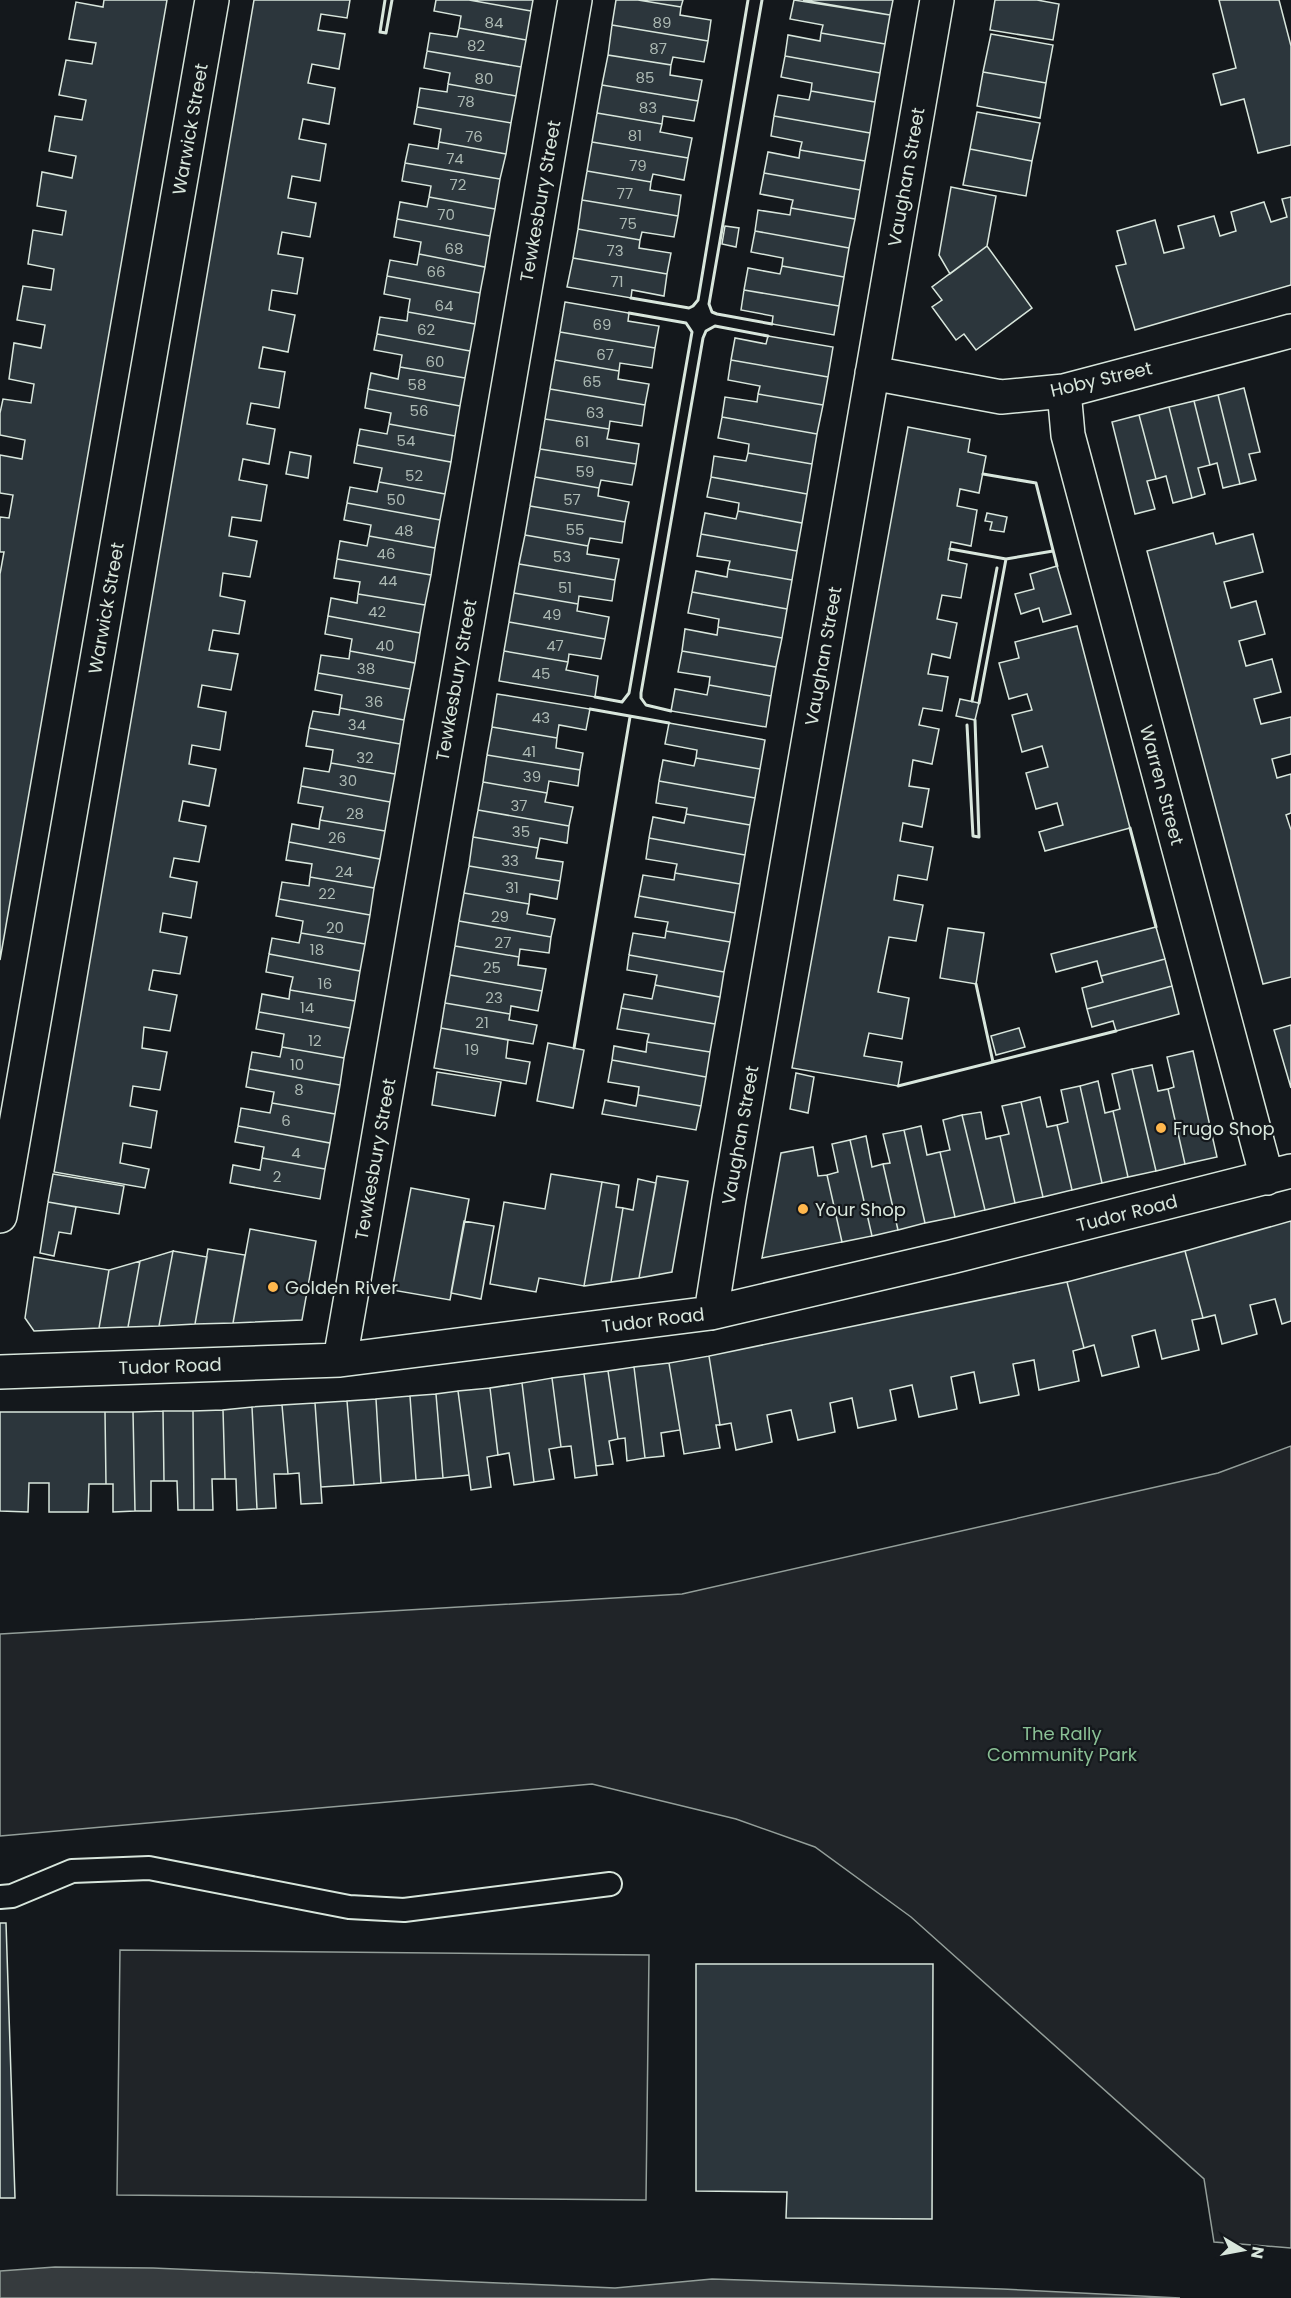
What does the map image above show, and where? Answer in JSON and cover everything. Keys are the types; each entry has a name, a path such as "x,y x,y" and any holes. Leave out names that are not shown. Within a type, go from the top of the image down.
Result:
{"street":[{"name":"Warwick Street","path":"0,1216 212,0"},
{"name":"Tewkesbury Street","path":"340,1360 575,0"},
{"name":"Vaughan Street","path":"711,1313 937,0"},
{"name":"Hoby Street","path":"872,373 1000,397 1064,391 1291,331"},
{"name":"Warren Street","path":"1064,391 1068,435 1279,1174"},
{"name":"Tudor Road","path":"0,1372 340,1360 711,1313 951,1257 1279,1174"}],"lane":[{"path":"0,1897 12,1896 72,1871 149,1868 349,1907 404,1910 610,1884"}],"green space":[{"name":"The Rally Community Park","path":"1291,1446 1291,2248 1214,2242 1204,2179 911,1917 815,1847 736,1819 592,1784 0,1836 0,1634 682,1594 1218,1473"},
{"path":"120,1950 649,1955 646,2200 117,2195"}],"shaded area":[{"path":"55,2267 153,2268 615,2288 712,2279 1180,2298 0,2298 0,2271"}],"building":[{"path":"104,0 167,0 0,960 0,574 4,552 0,552 0,517 9,518 13,495 0,493 0,455 22,459 25,440 0,435 0,413 3,399 31,403 34,384 9,379 14,343 41,348 45,325 17,320 23,286 51,290 54,269 28,264 33,230 62,235 66,211 37,206 42,172 72,178 76,156 49,151 55,116 82,120 86,100 59,95 66,60 92,64 96,43 69,39 76,2 103,7"},
{"path":"254,0 350,0 347,18 321,14 318,30 345,34 339,69 312,64 308,83 335,88 329,124 303,119 299,139 326,144 320,181 292,176 288,198 316,203 310,237 282,232 278,254 303,258 297,294 272,290 269,310 295,315 288,352 263,347 259,368 285,372 279,408 251,403 247,424 275,429 269,464 243,459 239,480 267,485 261,521 232,517 229,536 257,541 250,577 223,573 220,596 245,601 239,634 213,630 209,650 238,654 231,690 202,685 198,707 226,712 220,750 192,745 189,764 216,769 209,806 183,801 179,821 206,826 199,862 174,858 170,877 197,882 191,918 163,913 160,932 187,937 180,974 153,970 149,990 177,995 170,1031 144,1027 142,1048 167,1052 160,1090 133,1086 130,1106 157,1111 151,1148 123,1143 120,1163 149,1169 145,1188 54,1172"},
{"path":"436,0 469,0 531,11 526,40 459,28 461,16 434,11"},
{"path":"469,0 533,0 531,11"},
{"path":"616,0 638,0 681,7 680,15 711,20 708,41 612,25"},
{"path":"638,0 683,0 681,7"},
{"path":"794,0 890,15 885,44 821,33 823,25 790,19"},
{"path":"803,0 893,0 890,15"},
{"path":"995,0 1037,0 1059,4 1053,40 990,30"},
{"path":"1219,0 1279,0 1291,46 1291,145 1258,153 1244,99 1221,105 1213,74 1236,68"},
{"path":"612,25 708,41 704,62 673,57 671,65 608,55"},
{"path":"459,28 526,40 521,67 427,51 430,33 457,37"},
{"path":"821,33 885,44 880,73 785,56 788,35 820,41"},
{"path":"991,34 1053,45 1046,83 983,72"},
{"path":"427,51 521,67 516,96 448,84 450,73 424,68"},
{"path":"608,55 671,65 670,75 702,80 698,101 602,85"},
{"path":"785,56 880,73 875,102 811,91 812,83 781,77"},
{"path":"983,72 1046,83 1040,118 977,106"},
{"path":"448,84 516,96 511,123 417,107 420,88 447,92"},
{"path":"602,85 698,101 694,121 663,116 662,124 597,113"},
{"path":"811,91 875,102 870,133 774,116 778,95 809,100"},
{"path":"417,107 511,123 506,154 439,142 441,129 414,124"},
{"path":"977,112 1040,123 1032,161 970,149"},
{"path":"597,113 662,124 660,132 692,138 688,158 592,142"},
{"path":"774,116 870,133 865,161 800,150 802,142 771,136"},
{"path":"439,142 506,154 500,179 405,163 409,144 438,149"},
{"path":"592,142 688,158 684,180 653,174 651,182 587,171"},
{"path":"970,149 1032,161 1026,196 963,185"},
{"path":"800,150 865,161 860,190 764,173 768,152 799,158"},
{"path":"405,163 500,179 495,209 429,197 431,186 402,181"},
{"path":"587,171 651,182 650,190 681,195 678,216 582,200"},
{"path":"764,173 860,190 855,219 791,208 793,200 760,194"},
{"path":"951,187 996,196 987,246 950,274 939,255"},
{"path":"429,197 495,209 490,236 397,219 400,202 427,207"},
{"path":"1291,197 1291,285 1135,330 1116,266 1126,264 1117,231 1155,220 1164,253 1184,248 1178,226 1214,216 1220,236 1236,231 1231,212 1264,202 1271,222 1287,217 1282,199"},
{"path":"582,200 678,216 674,237 642,232 640,240 578,229"},
{"path":"791,208 855,219 849,248 755,231 758,210 790,215"},
{"path":"397,219 490,236 485,267 419,254 421,242 394,237"},
{"path":"725,226 739,228 736,247 722,244"},
{"path":"578,229 640,240 639,248 671,253 667,274 573,258"},
{"path":"755,231 849,248 844,277 782,266 783,258 751,252"},
{"path":"987,246 1032,308 976,350 964,334 956,340 932,307 942,300 932,287"},
{"path":"419,254 485,267 480,293 387,276 390,260 417,265"},
{"path":"573,258 667,274 664,296 632,290 631,298 567,287"},
{"path":"782,266 844,277 839,306 744,290 748,268 780,274"},
{"path":"387,276 480,293 475,324 408,312 410,299 384,294"},
{"path":"744,290 839,306 834,335 772,324 773,316 741,310"},
{"path":"565,302 629,313 628,321 659,326 655,348 560,332"},
{"path":"408,312 475,324 470,351 377,334 380,317 407,321"},
{"path":"560,332 655,348 652,368 620,363 619,371 555,360"},
{"path":"377,334 470,351 465,378 400,367 402,355 374,350"},
{"path":"768,336 833,347 828,377 731,360 735,338 766,344"},
{"path":"555,360 619,371 618,379 649,384 645,405 550,389"},
{"path":"731,360 828,377 823,405 758,394 760,386 728,380"},
{"path":"400,367 465,378 460,406 368,389 371,373 398,379"},
{"path":"1244,388 1260,452 1249,454 1256,480 1240,484 1218,395"},
{"path":"368,389 460,406 455,436 389,424 391,413 365,408"},
{"path":"550,389 645,405 642,426 610,421 609,429 545,419"},
{"path":"758,394 823,405 817,434 722,417 725,397 757,402"},
{"path":"1218,395 1240,484 1223,488 1217,463 1210,465 1194,401"},
{"path":"1194,401 1210,465 1198,468 1205,494 1192,498 1169,407"},
{"path":"1169,407 1192,498 1173,503 1166,476 1156,479 1139,415"},
{"path":"1139,415 1156,479 1147,481 1155,509 1135,514 1112,422"},
{"path":"722,417 817,434 812,464 748,453 749,444 718,438"},
{"path":"545,419 609,429 607,439 639,444 636,464 540,449"},
{"path":"389,424 455,436 451,462 357,445 360,429 387,434"},
{"path":"908,427 970,439 968,452 986,456 979,493 960,489 957,506 977,510 971,546 951,542 948,560 967,564 961,598 942,595 937,619 957,623 950,658 932,654 928,674 948,677 942,711 923,708 919,725 939,729 932,764 913,760 909,786 929,789 922,827 903,823 900,841 933,847 927,880 898,875 894,900 923,905 916,941 889,937 878,992 909,998 902,1039 869,1033 864,1056 902,1062 898,1086 792,1068"},
{"path":"357,445 451,462 445,494 379,482 382,468 354,463"},
{"path":"540,449 636,464 632,485 601,480 599,488 535,477"},
{"path":"290,452 311,456 308,478 286,474"},
{"path":"748,453 812,464 807,494 711,477 714,456 746,461"},
{"path":"535,477 599,488 598,496 629,502 625,522 530,506"},
{"path":"711,477 807,494 802,523 738,511 739,503 707,497"},
{"path":"379,482 445,494 440,520 347,503 350,487 377,492"},
{"path":"347,503 440,520 435,548 369,536 371,525 344,520"},
{"path":"530,506 625,522 622,543 590,538 588,546 525,535"},
{"path":"738,511 802,523 797,551 701,534 705,513 736,519"},
{"path":"987,513 1007,517 1004,532 990,530 992,522 985,521"},
{"path":"1213,533 1216,544 1253,534 1263,572 1224,582 1231,608 1256,601 1265,634 1239,641 1246,666 1272,659 1281,692 1254,699 1261,724 1291,717 1291,754 1272,759 1277,778 1291,774 1291,813 1286,815 1291,830 1291,977 1263,984 1147,551"},
{"path":"701,534 797,551 792,580 728,569 730,561 697,556"},
{"path":"525,535 588,546 587,554 619,559 615,580 519,564"},
{"path":"369,536 435,548 431,575 337,559 340,541 367,546"},
{"path":"337,559 431,575 425,605 358,594 360,582 334,578"},
{"path":"519,564 615,580 612,601 579,596 578,604 514,593"},
{"path":"1057,566 1071,614 1043,622 1039,608 1021,614 1015,594 1034,589 1030,574"},
{"path":"728,569 792,580 787,609 692,592 696,571 727,577"},
{"path":"692,592 787,609 782,638 718,627 719,619 688,613"},
{"path":"514,593 578,604 577,611 609,617 605,639 509,622"},
{"path":"358,594 425,605 420,633 328,616 331,598 357,603"},
{"path":"328,616 420,633 415,663 350,651 352,639 325,634"},
{"path":"509,622 605,639 601,659 569,654 568,662 504,651"},
{"path":"1077,626 1130,828 1045,851 1039,832 1063,825 1057,803 1036,809 1026,773 1048,767 1042,746 1022,752 1012,715 1032,710 1027,694 1009,699 999,663 1019,658 1015,642"},
{"path":"718,627 782,638 776,667 682,651 685,629 717,635"},
{"path":"350,651 415,663 410,689 318,673 321,655 349,659"},
{"path":"504,651 568,662 566,670 598,676 595,697 499,681"},
{"path":"682,651 776,667 771,696 709,685 710,677 678,672"},
{"path":"318,673 410,689 404,720 340,708 342,695 315,690"},
{"path":"709,685 771,696 766,727 671,711 675,689 707,695"},
{"path":"497,694 590,709 586,730 559,725 557,738 492,727"},
{"path":"960,699 979,703 975,720 956,716"},
{"path":"340,708 404,720 400,744 309,728 313,711 339,715"},
{"path":"669,723 765,740 760,769 696,758 697,750 665,744"},
{"path":"492,727 557,738 556,748 583,753 580,770 487,755"},
{"path":"309,728 400,744 395,774 331,763 333,750 306,746"},
{"path":"487,755 580,770 578,786 549,781 547,793 483,782"},
{"path":"696,758 760,769 755,798 659,781 663,760 694,766"},
{"path":"331,763 395,774 390,802 301,786 304,768 329,772"},
{"path":"659,781 755,798 750,825 686,814 687,808 656,803"},
{"path":"483,782 547,793 545,802 573,807 569,826 478,810"},
{"path":"301,786 390,802 385,831 320,820 323,807 298,803"},
{"path":"478,810 569,826 567,843 540,838 538,848 473,837"},
{"path":"686,814 750,825 745,855 649,838 653,817 684,823"},
{"path":"320,820 385,831 380,859 289,842 292,824 319,829"},
{"path":"473,837 538,848 536,858 563,862 560,881 469,866"},
{"path":"649,838 745,855 740,884 675,873 677,864 646,859"},
{"path":"289,842 380,859 374,888 310,877 312,864 286,860"},
{"path":"469,866 560,881 557,899 530,894 529,904 464,893"},
{"path":"675,873 740,884 735,913 639,896 643,875 674,880"},
{"path":"310,877 374,888 370,915 279,899 282,882 309,886"},
{"path":"464,893 529,904 527,914 555,919 551,937 459,921"},
{"path":"639,896 735,913 730,942 666,931 668,922 635,917"},
{"path":"279,899 370,915 365,944 301,933 303,921 276,916"},
{"path":"459,921 551,937 549,953 520,949 519,957 455,946"},
{"path":"1156,927 1165,959 1101,976 1097,961 1056,972 1051,954"},
{"path":"948,928 984,933 976,984 940,978"},
{"path":"666,931 730,942 724,972 629,955 633,933 665,938"},
{"path":"301,933 365,944 360,971 269,954 272,938 299,943"},
{"path":"455,946 519,957 518,965 546,969 542,991 450,975"},
{"path":"269,954 360,971 355,1001 290,990 293,977 266,972"},
{"path":"629,955 724,972 720,997 655,985 657,975 627,970"},
{"path":"1165,959 1172,986 1087,1009 1082,988 1103,982 1101,976"},
{"path":"450,975 542,991 538,1011 511,1006 510,1014 445,1003"},
{"path":"655,985 720,997 715,1024 621,1008 624,994 652,999"},
{"path":"1172,986 1179,1014 1116,1031 1113,1021 1092,1027 1087,1009"},
{"path":"290,990 355,1001 350,1028 259,1012 262,994 289,999"},
{"path":"445,1003 510,1014 509,1020 537,1025 533,1044 441,1028"},
{"path":"621,1008 715,1024 710,1052 647,1042 649,1034 617,1029"},
{"path":"259,1012 350,1028 344,1058 282,1047 284,1034 256,1029"},
{"path":"1291,1025 1291,1088 1274,1030"},
{"path":"441,1028 508,1040 506,1058 530,1062 526,1084 434,1068"},
{"path":"1019,1028 1025,1047 996,1055 991,1036"},
{"path":"647,1042 710,1052 706,1077 612,1060 614,1046 646,1052"},
{"path":"548,1043 584,1050 573,1108 537,1101"},
{"path":"282,1047 344,1058 340,1085 249,1069 252,1052 280,1057"},
{"path":"1193,1051 1217,1157 1185,1164 1168,1089 1174,1087 1167,1057"},
{"path":"612,1060 706,1077 701,1106 638,1095 639,1087 608,1082"},
{"name":"Frugo Shop","path":"1152,1065 1158,1091 1168,1089 1185,1164 1156,1171 1132,1069"},
{"path":"249,1069 340,1085 335,1114 272,1103 274,1092 246,1087"},
{"path":"1132,1069 1156,1171 1128,1177 1113,1111 1120,1109 1112,1074"},
{"path":"437,1072 501,1082 495,1116 432,1105"},
{"path":"796,1073 814,1077 808,1113 790,1109"},
{"path":"1098,1081 1105,1113 1113,1111 1128,1177 1102,1183 1080,1086"},
{"path":"1080,1086 1102,1183 1072,1190 1057,1125 1068,1122 1061,1090"},
{"path":"638,1095 701,1106 696,1130 602,1114 605,1100 636,1106"},
{"path":"1040,1097 1047,1127 1057,1125 1072,1190 1043,1197 1021,1102"},
{"path":"1021,1102 1043,1197 1015,1203 1000,1136 1009,1134 1002,1106"},
{"path":"272,1103 335,1114 330,1143 238,1126 241,1108 270,1113"},
{"path":"981,1112 986,1139 1000,1136 1015,1203 985,1210 962,1115"},
{"path":"962,1115 985,1210 955,1217 940,1152 950,1150 943,1120"},
{"path":"238,1126 330,1143 325,1169 262,1158 264,1147 235,1142"},
{"path":"921,1126 927,1155 940,1152 955,1217 925,1223 904,1130"},
{"path":"904,1130 925,1223 898,1230 883,1164 890,1163 883,1134"},
{"path":"866,1136 872,1167 883,1164 898,1230 872,1236 850,1140"},
{"path":"850,1140 872,1236 842,1242 827,1175 838,1172 832,1144"},
{"name":"Your Shop","path":"813,1147 818,1176 827,1175 842,1242 762,1258 781,1153"},
{"path":"262,1158 325,1169 320,1199 230,1183 233,1165 260,1170"},
{"path":"53,1174 124,1186 119,1214 48,1202"},
{"path":"551,1174 602,1182 584,1286 539,1278 536,1292 490,1284 504,1202 545,1209"},
{"path":"657,1176 688,1181 672,1272 639,1278"},
{"path":"638,1179 656,1183 639,1278 611,1282 623,1208 633,1210"},
{"path":"602,1182 619,1185 616,1207 623,1208 611,1282 584,1286"},
{"path":"411,1188 469,1199 450,1300 392,1290"},
{"path":"48,1202 76,1207 71,1234 59,1232 54,1256 40,1253"},
{"path":"464,1221 494,1226 481,1299 451,1293"},
{"path":"1291,1221 1291,1321 1282,1324 1275,1299 1250,1305 1257,1334 1222,1344 1215,1315 1203,1318 1185,1251"},
{"name":"Golden River","path":"250,1229 316,1241 302,1320 233,1323"},
{"path":"208,1249 245,1255 233,1323 195,1324"},
{"path":"173,1251 207,1257 195,1324 159,1326"},
{"path":"173,1251 159,1326 128,1327 140,1261"},
{"path":"1185,1251 1203,1318 1192,1320 1199,1350 1162,1359 1155,1330 1132,1336 1139,1367 1102,1376 1094,1345 1084,1348 1067,1282"},
{"path":"34,1257 109,1270 99,1328 34,1331 25,1318"},
{"path":"140,1261 128,1327 99,1328 109,1270"},
{"path":"1067,1282 1084,1348 1073,1351 1079,1381 1039,1390 1034,1360 1013,1364 1019,1395 980,1403 974,1372 951,1377 957,1409 919,1417 912,1385 890,1390 896,1420 858,1428 852,1398 830,1403 835,1432 798,1440 791,1410 767,1415 772,1442 736,1450 731,1423 720,1425 709,1356"},
{"path":"709,1356 720,1425 716,1425 720,1448 684,1454 669,1363"},
{"path":"669,1363 680,1430 661,1433 664,1456 645,1458 634,1367"},
{"path":"634,1367 645,1458 627,1461 625,1438 618,1439 608,1371"},
{"path":"608,1371 618,1439 609,1441 613,1464 596,1466 584,1374"},
{"path":"584,1374 597,1475 575,1478 571,1446 561,1447 552,1378"},
{"path":"552,1378 561,1447 549,1449 554,1479 534,1482 522,1383"},
{"path":"522,1383 534,1482 514,1485 509,1453 498,1455 490,1388"},
{"path":"490,1388 498,1455 487,1457 491,1487 471,1490 458,1391"},
{"path":"458,1391 469,1475 443,1478 436,1394"},
{"path":"436,1394 443,1478 416,1480 410,1396"},
{"path":"410,1396 416,1480 381,1483 376,1399"},
{"path":"376,1399 381,1483 354,1485 347,1401"},
{"path":"347,1401 354,1485 321,1487 315,1403"},
{"path":"315,1403 322,1503 301,1504 299,1473 288,1474 282,1405"},
{"path":"282,1405 288,1474 274,1474 276,1508 257,1509 252,1407"},
{"path":"252,1407 257,1509 237,1510 236,1479 225,1479 223,1410"},
{"path":"223,1410 225,1479 212,1479 213,1510 194,1510 193,1411"},
{"path":"163,1411 164,1481 151,1481 151,1511 135,1511 133,1412"},
{"path":"163,1411 193,1411 194,1510 178,1510 177,1481 164,1481"},
{"path":"0,1412 105,1412 106,1484 89,1484 88,1512 49,1512 49,1483 29,1483 28,1512 0,1511"},
{"path":"105,1412 133,1412 135,1511 113,1512 113,1484 106,1484"},
{"path":"0,1923 6,1923 15,2198 0,2198"},
{"path":"696,1964 933,1964 932,2219 786,2218 787,2192 696,2191"}],"wall":[{"path":"385,0 380,32 386,33 392,0"},
{"path":"631,298 689,308 698,300 748,0"},
{"path":"762,0 709,304 712,312 717,314 772,324"},
{"path":"595,697 622,702 629,693 692,332 686,323 629,313"},
{"path":"671,711 646,705 641,698 641,693 703,338 706,331 715,326 768,336"},
{"path":"983,474 1036,483 1057,566"},
{"path":"950,549 1006,559 1053,551"},
{"path":"979,703 1006,559"},
{"path":"972,701 997,568"},
{"path":"590,709 669,723"},
{"path":"574,1048 630,717"},
{"path":"967,725 973,836 979,837 975,720"},
{"path":"1130,828 1156,927"},
{"path":"976,984 993,1062"},
{"path":"898,1086 1116,1031"}],"place":[{"name":"Frugo Shop","path":"1161,1128"},
{"name":"Your Shop","path":"803,1209"},
{"name":"Golden River","path":"273,1287"}]}
